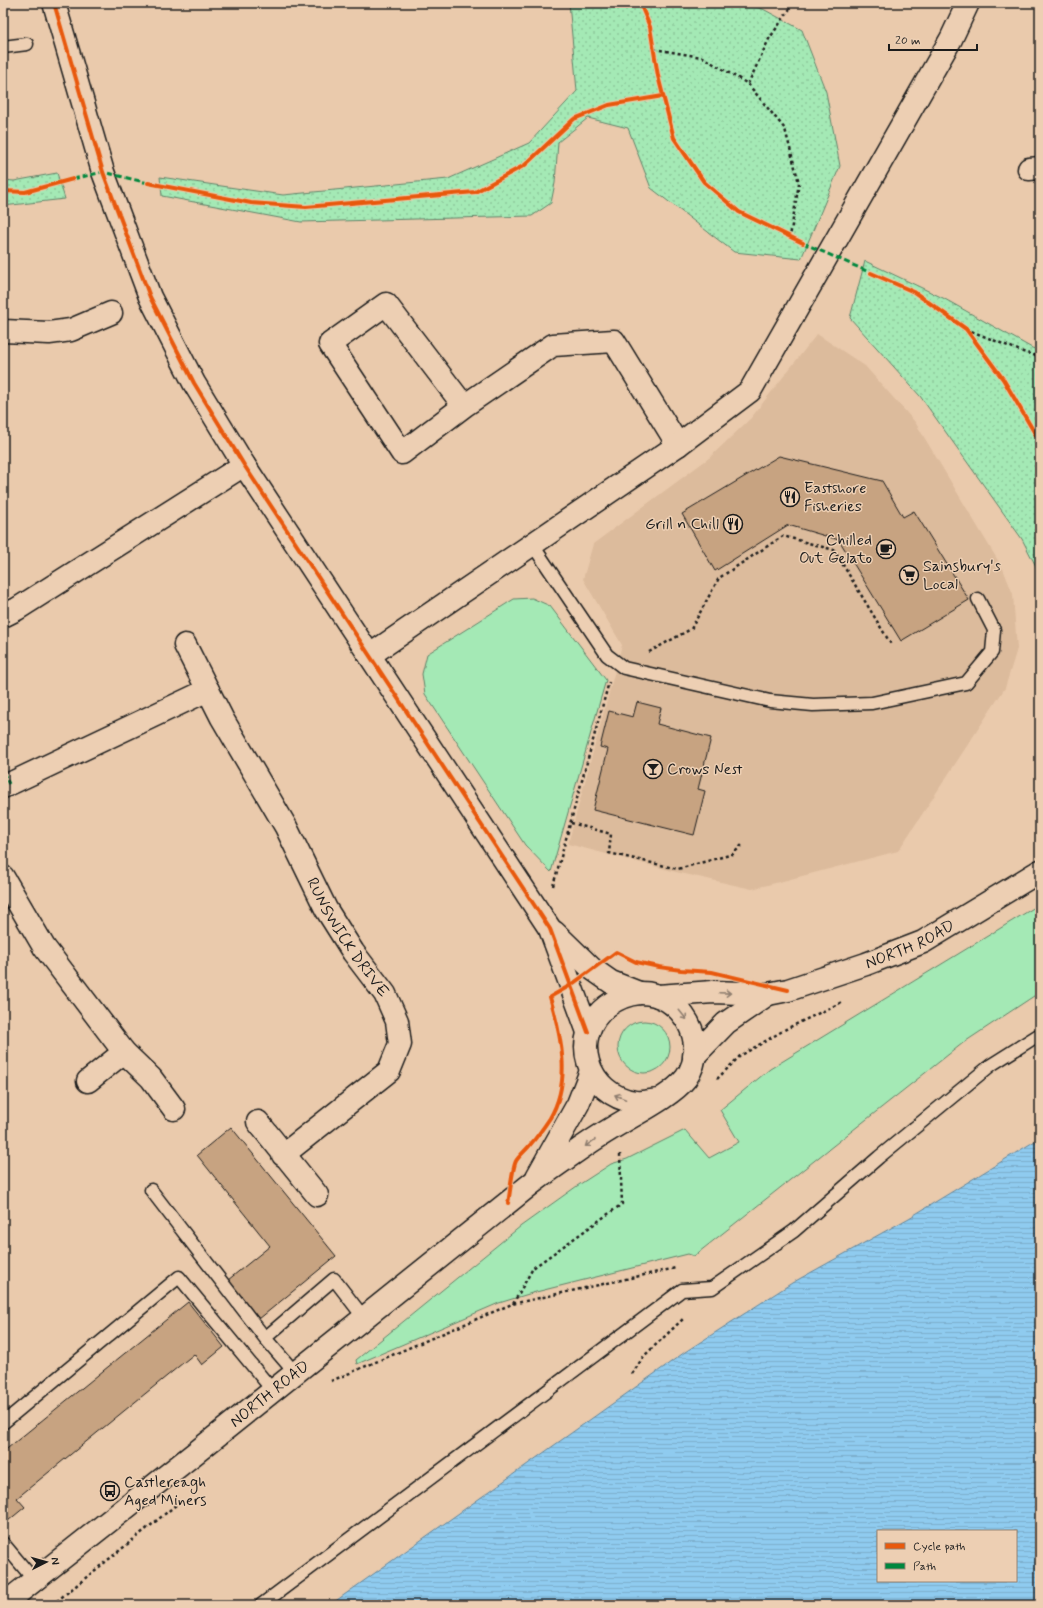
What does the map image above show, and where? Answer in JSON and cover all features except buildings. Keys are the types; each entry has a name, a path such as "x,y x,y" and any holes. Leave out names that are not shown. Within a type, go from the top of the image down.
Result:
{"street":[{"path":"54,3 103,172 150,297 194,383 244,465 550,929 588,1032"},
{"path":"370,655 678,445 750,392 951,39 968,3"},
{"path":"464,406 386,304 330,344 402,453 464,406 553,345 614,342 678,445"},
{"path":"3,331 49,333 71,330 111,313"},
{"path":"3,616 17,609 244,465"},
{"name":"RUNSWICK DRIVE","path":"185,645 222,718 286,827 326,909 354,952 385,994 397,1021 400,1044 389,1072 283,1155"},
{"path":"3,787 208,690"},
{"name":"NORTH ROAD","path":"768,994 788,990 866,964 923,942 1040,870"},
{"path":"3,877 44,947 124,1052 151,1078 174,1109"},
{"path":"550,929 591,968 611,982 648,995 674,1005 687,1019 694,1037 694,1056 688,1075 676,1090 658,1100 638,1103 619,1098 602,1087 591,1071 586,1052 588,1032 599,1012 617,998 648,995 713,992 768,994"},
{"path":"694,1056 726,1023 768,994"},
{"path":"88,1081 124,1052"},
{"path":"534,1181 578,1104 591,1071"},
{"name":"NORTH ROAD","path":"3,1605 274,1392 534,1181 606,1132 658,1100"},
{"path":"258,1122 283,1155 317,1195"}],"lane":[{"path":"3,47 27,44"},
{"path":"532,544 607,655 624,668 770,701 813,705 872,703 966,683 992,652 994,630 978,599"},
{"path":"261,1605 682,1290 712,1288 794,1231 879,1157 991,1065 1040,1034"},
{"path":"151,1190 265,1338 296,1374"},
{"path":"3,1422 179,1277 274,1392"},
{"path":"265,1338 334,1279 364,1318"},
{"path":"3,1543 34,1580"}],"path":[{"path":"748,84 769,38 794,3"},
{"path":"652,42 655,56"},
{"path":"654,49 702,57 748,84 786,129 798,183 790,237"},
{"path":"784,234 797,240"},
{"path":"960,325 966,329 1023,352 1040,357"},
{"path":"966,329 971,335"},
{"path":"571,823 611,834 609,853 678,869 733,854 744,843"},
{"path":"512,1304 533,1268 622,1204 620,1150"},
{"path":"325,1384 512,1304 676,1268 712,1288 687,1315 644,1356 632,1374"}],"shaded area":[{"path":"817,334 865,366 915,422 1003,569 1013,594 1017,649 1005,688 898,851 752,889 676,872 568,844 622,645 583,579 593,544 709,458 751,418"}],"green space":[{"path":"569,3 740,3 763,9 802,30 826,92 840,166 801,259 734,252 651,188 628,128 588,118 558,142 555,183 551,203 532,216 301,222 162,196 160,177 283,195 448,179 529,143 577,91"},
{"path":"57,173 65,199 3,206 3,180 14,181"},
{"path":"865,261 943,298 1032,348 1040,350 1040,574 1022,539 920,396 850,318"},
{"path":"532,598 550,606 606,680 551,872 525,845 425,694 422,674 427,654 514,599"},
{"path":"1040,904 1040,992 963,1043 694,1256 688,1254 532,1293 499,1303 357,1364 356,1360 521,1226 611,1164 627,1159 685,1130 709,1158 739,1142 720,1110 770,1069"},
{"path":"644,1021 654,1023 662,1029 668,1037 670,1047 668,1057 662,1065 654,1071 644,1073 634,1071 626,1065 620,1057 618,1047 620,1037 626,1029 634,1023"}],"water":[{"path":"1040,1138 1040,1605 330,1605 685,1352 792,1283 909,1218"}],"marked path":[{"path":"73,179 103,172 148,183"},
{"path":"803,243 871,273"},
{"path":"3,772 9,784"}],"cycle path":[{"path":"54,3 103,172 150,297 194,383 244,465 550,929 588,1032"},
{"path":"640,3 650,27 658,76 674,138 704,182 739,212 803,243"},
{"path":"148,183 251,203 306,207 475,192 525,165 574,119 609,105 663,96"},
{"path":"3,191 25,192 73,179"},
{"path":"871,273 914,292 966,329 1003,379 1040,442"},
{"path":"508,1203 512,1175 516,1161 535,1139 550,1118 557,1104 561,1089 563,1074 561,1043 550,997 571,985 616,952 636,962 681,970 712,972 788,990"}],"place":[{"name":"Eastshore Fisheries","path":"790,497"},
{"name":"Grill n Chill","path":"733,524"},
{"name":"Chilled Out Gelato","path":"886,549"},
{"name":"Sainsbury's Local","path":"909,575"},
{"name":"Crows Nest","path":"653,769"},
{"name":"Castlereagh Aged Miners","path":"110,1491"}]}
